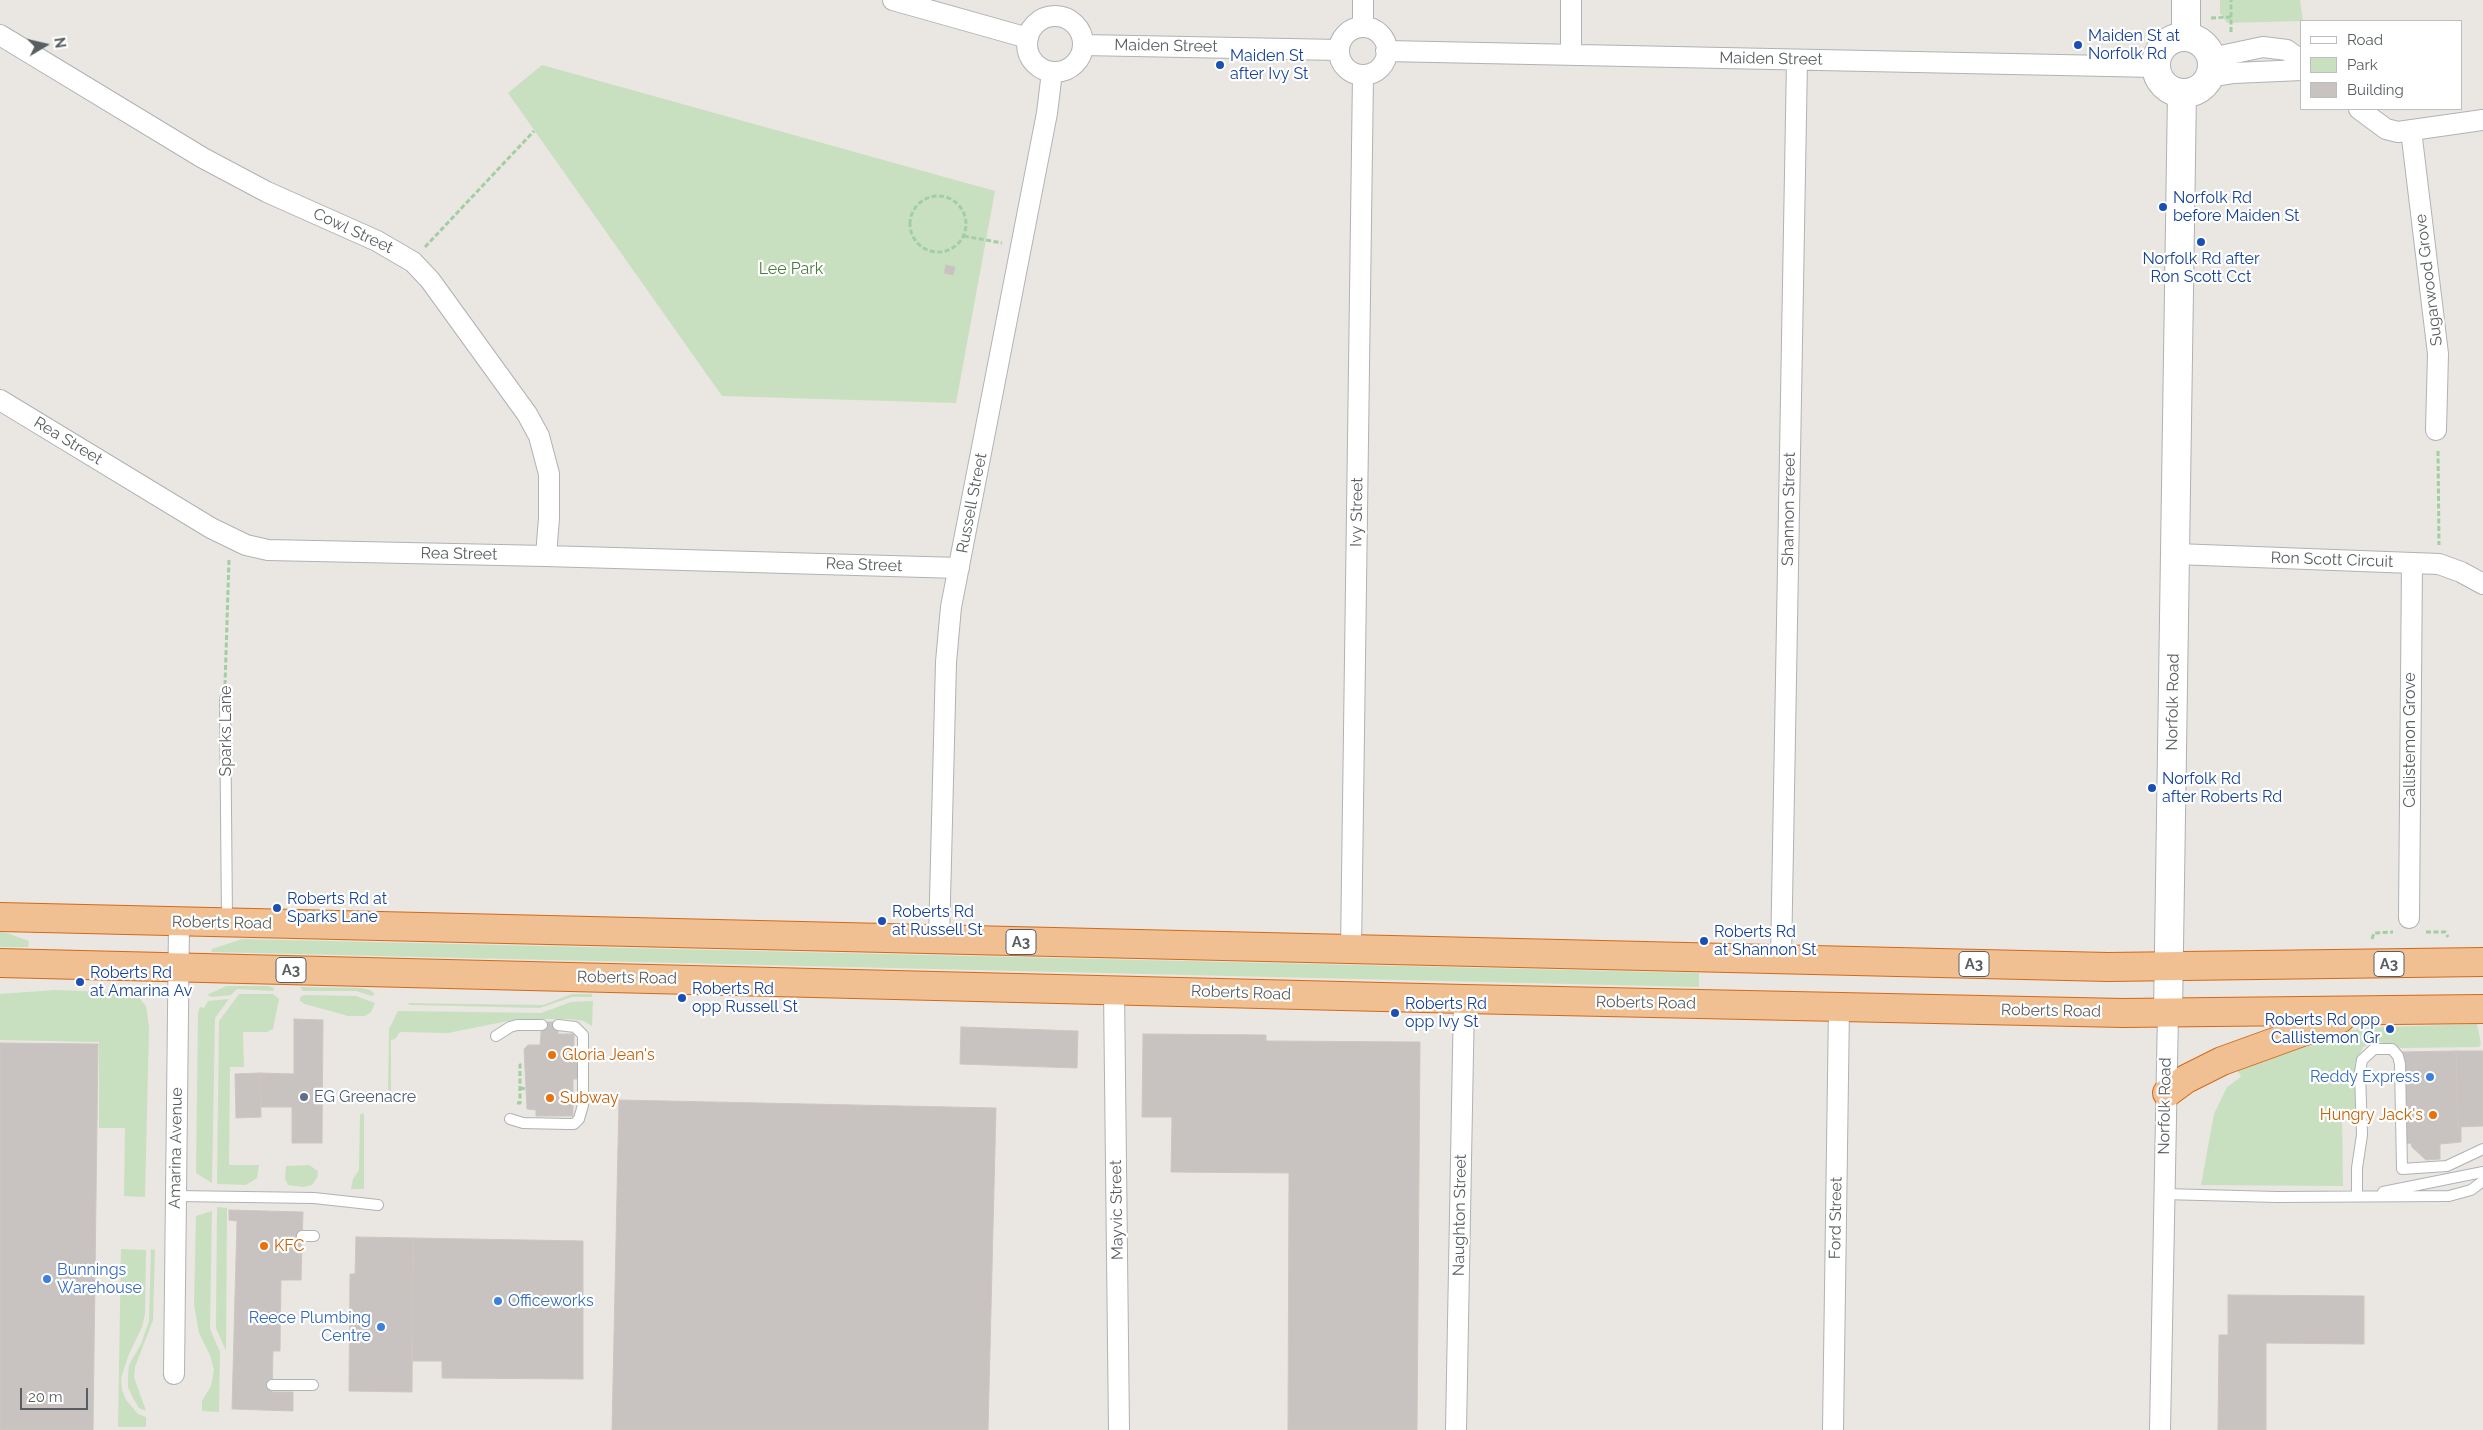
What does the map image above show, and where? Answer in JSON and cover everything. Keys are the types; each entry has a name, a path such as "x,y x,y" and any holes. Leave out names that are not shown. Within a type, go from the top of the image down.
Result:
{"highway":[{"name":"Roberts Road","path":"0,917 179,923 2098,967 2483,962"},
{"name":"Roberts Road","path":"0,963 1839,1007 2168,1013 2483,1009"},
{"path":"2167,1093 2186,1079 2222,1062 2362,1011"}],"street":[{"path":"893,0 1028,38"},
{"path":"1363,0 1363,27"},
{"path":"1571,0 1571,55"},
{"path":"2186,0 2186,37"},
{"path":"1062,8 1076,25 1082,36 1081,56 1074,65 1064,71 1052,72 1039,67 1033,60 1028,52 1028,38 1032,28 1040,20 1062,8"},
{"path":"1363,27 1377,32 1385,44 1386,51 1385,58 1377,70 1363,75 1355,74 1343,65 1339,50 1340,43 1349,31 1363,27"},
{"name":"Cowl Street","path":"0,35 203,158 267,192 377,241 413,262 430,280 527,414 539,436 549,474 549,518 546,556"},
{"path":"2186,37 2202,44 2210,68 2206,83 2195,91 2182,93 2168,88 2162,82 2156,67 2161,49 2168,42 2176,38 2186,37"},
{"name":"Maiden Street","path":"1083,44 1339,50"},
{"path":"2210,68 2263,47 2287,50 2300,60"},
{"name":"Maiden Street","path":"1386,51 2156,67"},
{"name":"Shannon Street","path":"1781,959 1797,60"},
{"path":"2210,68 2234,73 2300,70"},
{"name":"Russell Street","path":"939,939 946,662 951,607 1048,113 1052,72"},
{"name":"Ivy Street","path":"1351,950 1363,75"},
{"name":"Norfolk Road","path":"2160,1430 2176,554 2182,93"},
{"path":"2360,110 2386,129 2398,132 2483,120"},
{"name":"Sugarwood Grove","path":"2411,130 2438,354 2436,430"},
{"name":"Rea Street","path":"0,400 231,538 246,546 268,550 959,568"},
{"name":"Ron Scott Circuit","path":"2176,554 2439,564 2461,572 2483,584"},
{"name":"Callistemon Grove","path":"2409,918 2412,563"},
{"name":"Amarina Avenue","path":"174,1374 179,923"},
{"name":"Mayvic Street","path":"1114,989 1119,1430"},
{"name":"Naughton Street","path":"1456,1430 1464,999"},
{"name":"Ford Street","path":"1833,1430 1839,1007"}],"lane":[{"name":"Sparks Lane","path":"225,699 227,923"},
{"path":"496,1036 517,1025 542,1025"},
{"path":"510,1119 523,1123 574,1124 579,1119 584,1105 583,1035 574,1026 558,1025"},
{"path":"2357,1196 2357,1168 2362,1135 2360,1072 2362,1060 2374,1048 2392,1049 2398,1056 2400,1064 2402,1169 2447,1166 2483,1149"},
{"path":"2357,1196 2483,1172"},
{"path":"2164,1194 2277,1197 2449,1196 2471,1190 2483,1182"},
{"path":"176,1196 314,1198 378,1205"},
{"path":"302,1236 314,1236"},
{"path":"272,1385 314,1385"}],"path":[{"path":"2230,38 2231,0"},
{"path":"2208,18 2231,17"},
{"path":"413,262 435,234 534,131"},
{"path":"931,197 949,198 962,210 966,227 964,236 958,244 941,253 922,248 911,232 912,214 923,200 931,197"},
{"path":"964,236 1022,246"},
{"path":"2436,430 2439,564"},
{"name":"Sparks Lane","path":"225,699 231,538"},
{"path":"510,1102 520,1103 520,1065 524,1065"},
{"path":"520,1088 527,1089"}],"green space":[{"path":"2220,0 2300,0 2303,20 2227,23 2220,13"},
{"name":"Lee Park","path":"542,65 995,191 956,403 722,396 508,93"},
{"path":"0,932 29,941 28,947 0,947"},
{"path":"242,939 1699,973 1699,987 211,952 212,949"},
{"path":"226,986 268,986 274,988 273,991 237,989 231,995 212,997 207,995"},
{"path":"300,987 362,988 370,990 375,994 372,996 356,991 303,991"},
{"path":"55,990 128,993 139,998 146,1006 149,1027 145,1197 124,1196 125,1128 99,1128 99,1042 0,1040 0,994"},
{"path":"239,994 273,994 279,999 273,1029 267,1032 243,1032 244,1067 230,1067 229,1165 259,1165 257,1178 246,1185 217,1184 219,1021"},
{"path":"572,994 592,994 592,997 572,997 540,1008 410,1005 407,1003 543,1005"},
{"path":"304,995 356,996 375,1003 371,1012 365,1016 348,1016 305,1004 300,1001 300,997"},
{"path":"229,999 215,1018 212,1183 196,1173 198,1013 200,1007 204,1008 208,1001"},
{"path":"593,1001 592,1026 584,1021 571,1019 518,1019 448,1033 400,1032 395,1039 391,1040 391,1091 388,1090 389,1029 398,1011 541,1013 571,1002"},
{"path":"2477,1024 2481,1044 2479,1047 2401,1048 2380,1042 2363,1047 2355,1063 2356,1122 2342,1122 2343,1186 2201,1185 2214,1114 2227,1087 2241,1077 2234,1064 2341,1031 2384,1027"},
{"path":"364,1114 364,1189 351,1189 353,1179 359,1170 360,1115"},
{"path":"309,1165 318,1171 317,1178 312,1185 304,1187 288,1185 285,1179 286,1166"},
{"path":"217,1207 227,1208 226,1351 216,1328"},
{"path":"212,1211 210,1329 220,1352 219,1412 202,1411 202,1401 211,1386 214,1370 210,1355 199,1333 194,1305 196,1216"},
{"path":"121,1249 146,1250 145,1314 142,1327 129,1354 121,1378 122,1390 126,1400 138,1414 146,1417 146,1427 118,1427"},
{"path":"151,1249 155,1250 153,1320 135,1367 134,1377 146,1411 139,1408 133,1398 128,1387 128,1376 129,1365 141,1344 149,1321"}],"building":[{"path":"946,265 955,267 953,275 944,273"},
{"path":"294,1019 323,1020 322,1143 292,1143 292,1107 261,1107 260,1073 294,1074"},
{"path":"542,1022 558,1022 558,1034 574,1034 574,1062 583,1062 583,1079 573,1079 573,1116 536,1116 536,1110 527,1109 524,1049 528,1045 540,1045"},
{"path":"961,1027 1078,1031 1077,1068 960,1064"},
{"path":"1143,1034 1266,1035 1266,1041 1420,1042 1417,1430 1288,1430 1289,1173 1171,1172 1172,1117 1142,1117"},
{"name":"Bunnings Warehouse","path":"0,1043 98,1044 93,1430 0,1430"},
{"path":"2456,1051 2458,1127 2461,1127 2461,1142 2440,1144 2440,1159 2426,1160 2412,1147 2411,1143 2402,1144 2401,1052"},
{"path":"2456,1051 2483,1051 2483,1126 2458,1127"},
{"path":"260,1073 261,1117 236,1118 235,1074"},
{"path":"619,1100 996,1108 988,1430 612,1430"},
{"path":"229,1210 303,1212 301,1280 281,1280 280,1351 273,1351 272,1392 293,1392 293,1411 232,1409 237,1221 229,1220"},
{"name":"Reece Plumbing Centre","path":"356,1237 413,1238 412,1392 349,1391 350,1274 355,1274"},
{"name":"Officeworks","path":"413,1238 583,1241 583,1379 442,1378 442,1361 412,1361"},
{"path":"2228,1295 2364,1296 2364,1344 2266,1343 2266,1430 2218,1430 2219,1335 2228,1335"}],"place":[{"name":"Maiden St at Norfolk Rd","path":"2078,45"},
{"name":"Maiden St after Ivy St","path":"1220,65"},
{"name":"Norfolk Rd before Maiden St","path":"2163,207"},
{"name":"Norfolk Rd after Ron Scott Cct","path":"2201,242"},
{"name":"Norfolk Rd after Roberts Rd","path":"2152,788"},
{"name":"Roberts Rd at Sparks Lane","path":"277,908"},
{"name":"Roberts Rd at Russell St","path":"882,921"},
{"name":"Roberts Rd at Shannon St","path":"1704,941"},
{"name":"Roberts Rd at Amarina Av","path":"80,982"},
{"name":"Roberts Rd opp Russell St","path":"682,998"},
{"name":"Roberts Rd opp Ivy St","path":"1395,1013"},
{"name":"Roberts Rd opp Callistemon Gr","path":"2390,1029"},
{"name":"Gloria Jean's","path":"552,1055"},
{"name":"Reddy Express","path":"2430,1077"},
{"name":"EG Greenacre","path":"304,1097"},
{"name":"Subway","path":"550,1098"},
{"name":"Hungry Jack's","path":"2433,1115"},
{"name":"KFC","path":"264,1246"},
{"name":"Bunnings Warehouse","path":"47,1279"},
{"name":"Officeworks","path":"498,1301"},
{"name":"Reece Plumbing Centre","path":"381,1327"}]}
